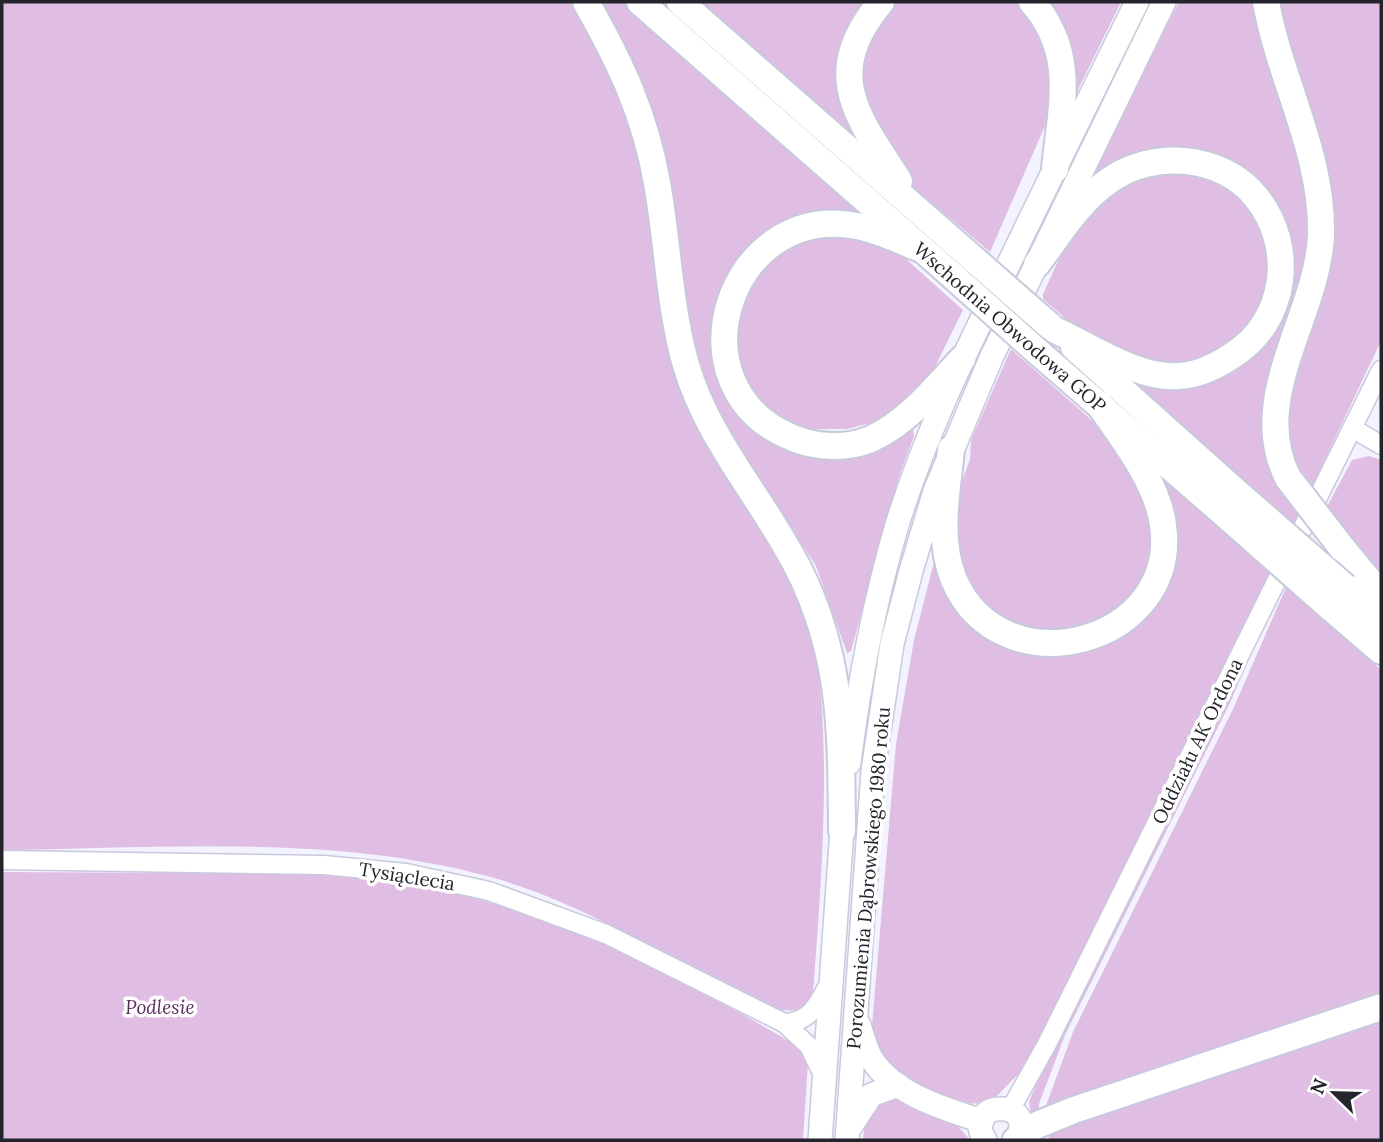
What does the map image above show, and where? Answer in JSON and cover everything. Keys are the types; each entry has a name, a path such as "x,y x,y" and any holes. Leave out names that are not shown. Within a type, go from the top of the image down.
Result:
{"highway":[{"path":"586,2 623,69 641,118 657,181 678,331 700,405 798,568 823,631 841,713 842,831"},
{"name":"Wschodnia Obwodowa GOP","path":"640,2 1099,404 1227,500"},
{"name":"Wschodnia Obwodowa GOP","path":"680,2 1052,328 1227,500 1338,597 1381,651"},
{"path":"881,2 858,39 852,63 850,90 860,122 916,209"},
{"path":"1032,2 1053,30 1063,68 1055,169"},
{"path":"1266,2 1302,120 1321,213 1318,266 1285,364 1276,430 1278,455 1288,478 1381,595"},
{"path":"1037,264 1094,192 1127,170 1158,160 1196,163 1241,183 1255,195 1274,230 1281,277 1274,309 1254,340 1222,363 1180,376 1159,375 1133,367 1052,328"},
{"path":"921,249 877,232 835,224 794,233 776,242 751,263 730,299 723,340 728,372 735,387 757,417 779,432 826,446 856,444 901,422 962,359"},
{"path":"951,449 944,511 945,540 954,580 963,596 996,627 1025,640 1047,645 1089,638 1125,620 1142,601 1159,570 1165,540 1155,499 1140,466 1099,404"},
{"name":"Wschodnia Obwodowa GOP","path":"1338,597 1381,619"},
{"path":"1016,1140 1037,1125 1074,1110 1381,1007"}],"main road":[{"name":"Porozumienia Dąbrowskiego 1980 roku","path":"820,1140 842,831 859,690 878,597 897,525 921,456 962,359 1136,2"},
{"name":"Porozumienia Dąbrowskiego 1980 roku","path":"847,1136 873,771 892,644 925,520 951,449 1164,2"},
{"path":"856,1015 870,1057 898,1085 984,1131 994,1109 1010,1110 1020,1124 1016,1140"},
{"path":"847,1136 871,1095 898,1085"}],"street":[{"name":"Oddziału AK Ordona","path":"1010,1110 1059,1019 1381,370"},
{"path":"1352,428 1381,445"},
{"name":"Tysiąclecia","path":"2,860 324,864 437,879 499,894 572,919 649,954 784,1023 809,1046 824,1078"},
{"path":"784,1023 803,1020 810,1015 831,981"}],"green space":[{"path":"2,2 575,2 619,89 640,158 660,291 814,633 823,722 824,813 813,993 804,1005 797,1009 781,1010 563,903 487,876 428,863 368,854 246,846 2,850"},
{"path":"594,2 627,2 872,217 812,219 721,295 713,321 712,339 771,439 913,429 914,436 898,480 851,651 847,653 816,566 709,400"},
{"path":"700,2 867,2 856,20 870,155"},
{"path":"890,2 1023,2 1046,31 1055,103 990,252 911,185 886,153 859,77 862,54"},
{"path":"1048,2 1121,2 1071,104 1071,63 1067,38"},
{"path":"1179,2 1258,2 1307,174 1311,243 1274,376 1299,514 1293,526 1118,370 1163,383 1251,354 1287,235 1185,148 1154,150 1129,157 1082,190"},
{"path":"1273,2 1381,2 1381,341 1310,491 1291,465 1286,426 1290,387 1322,276"},
{"path":"1179,168 1239,191 1272,244 1265,311 1215,356 1162,367 1081,332 1043,299 1043,294 1071,233 1083,217 1129,178"},
{"path":"813,236 861,236 896,250 963,310 930,377 890,413 870,423 847,429 804,429 754,401 731,348 733,314 773,253"},
{"path":"1011,349 1105,432 1143,485 1156,544 1136,594 1094,627 1027,632 991,613 958,564 956,498 970,459 971,440"},
{"path":"1369,456 1381,460 1381,580 1324,512 1352,460"},
{"path":"1150,463 1273,573 1027,1065 995,1098 984,1104 965,1103 920,1086 886,1066 871,1037 896,744 914,640 934,562 938,552 946,574 1036,651 1156,599"},
{"path":"1287,585 1381,670 1381,998 1044,1111 1073,1032 1234,707"},
{"path":"1269,614 1229,705 1065,1035 1039,1104 1039,1118 1031,1116 1029,1101 1048,1058"},
{"name":"Podlesie","path":"2,872 323,874 440,888 542,918 593,938 737,1011 799,1047 808,1063 803,1140 2,1140"},
{"path":"1381,1014 1381,1140 1048,1140 1050,1132"},
{"path":"895,1097 956,1124 970,1140 863,1140 869,1111 878,1102"}]}
